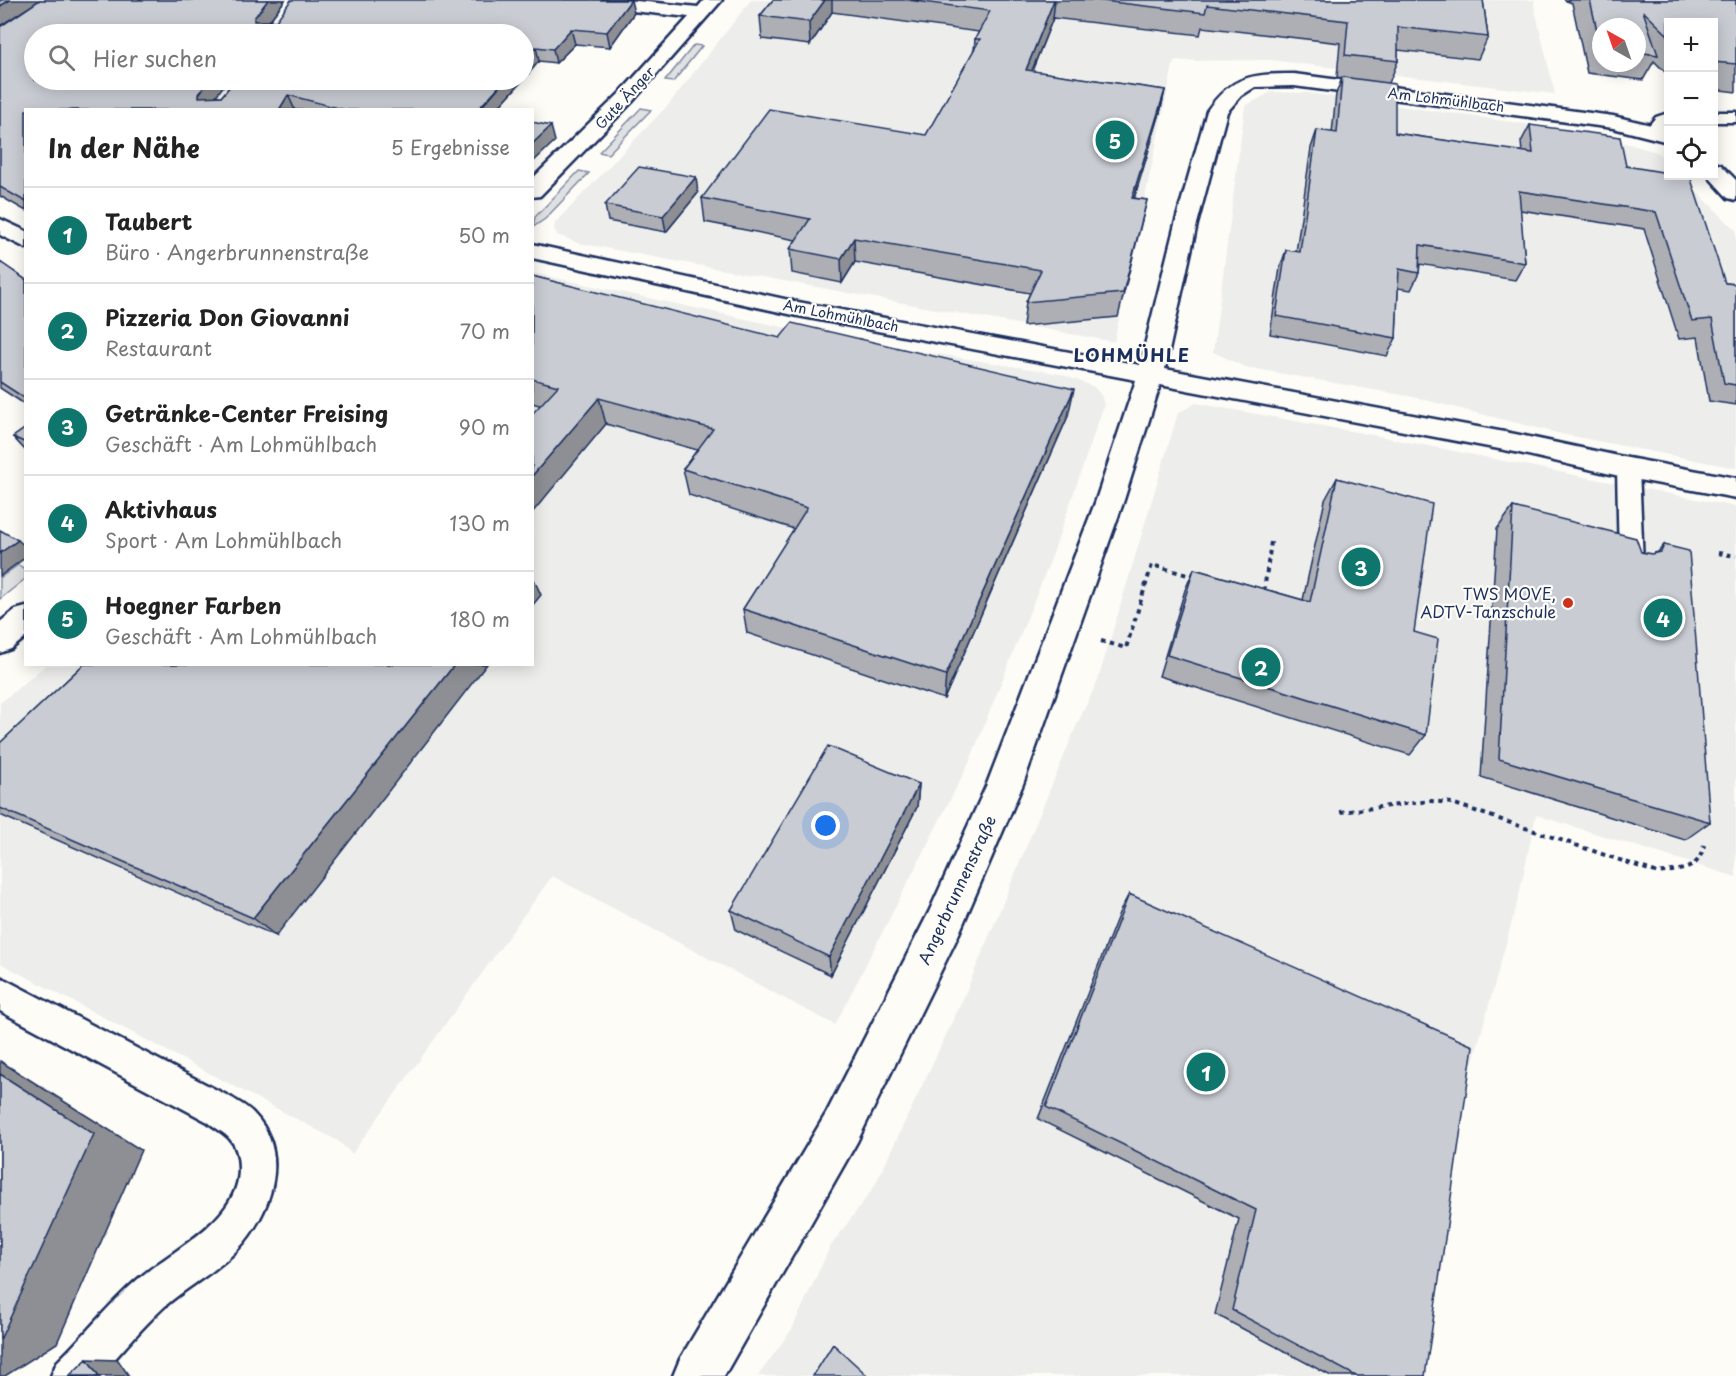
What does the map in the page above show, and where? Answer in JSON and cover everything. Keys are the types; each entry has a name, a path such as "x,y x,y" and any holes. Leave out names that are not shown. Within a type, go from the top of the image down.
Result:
{"street":[{"path":"575,0 707,6"},
{"name":"Gute Änger","path":"534,189 589,136 707,6"},
{"name":"Am Lohmühlbach","path":"1151,374 1186,224 1218,111 1238,86 1260,80 1294,80 1663,128"},
{"path":"1718,174 1736,193"},
{"path":"0,226 24,240"},
{"name":"Am Lohmühlbach","path":"534,250 798,309 1515,443 1628,468 1736,488"},
{"name":"Angerbrunnenstraße","path":"697,1376 842,1127 947,914 1009,774 1109,503 1151,374"},
{"path":"0,640 24,621"}],"lane":[{"path":"1718,117 1736,117"},
{"path":"1628,468 1631,564"},
{"path":"0,993 220,1110 244,1128 257,1152 258,1173 252,1197 240,1218 223,1238 154,1290 71,1376"}],"path":[{"path":"1263,595 1271,542"},
{"path":"1718,553 1736,556"},
{"path":"1097,640 1126,648 1152,565 1197,577"},
{"path":"1340,812 1430,801 1452,803 1658,873 1691,867 1701,859 1704,845"}],"shaded area":[{"path":"751,0 1535,0 1534,5 1555,94 1270,60 1174,61 1114,342 578,243 557,235 554,228 555,223 669,104"},
{"path":"694,45 702,46 673,82 665,81"},
{"path":"1271,92 1308,93 1590,133 1657,152 1664,159 1664,180 1685,180 1736,230 1736,468 1561,434 1413,397 1245,367 1213,352 1245,106"},
{"path":"641,108 651,110 608,154 599,152"},
{"path":"579,171 589,173 545,219 534,226 535,217"},
{"path":"534,273 815,334 1061,374 1094,387 1101,395 1104,405 1052,556 969,763 835,1025 552,876 352,1154 338,1141 0,963 0,703 45,666 534,666"},
{"path":"1196,403 1378,436 1736,507 1736,877 1536,815 1518,900 1386,1376 758,1376 792,1329 830,1247 874,1187 963,999 1078,722 1098,680 1178,413"},
{"path":"18,565 24,568 24,580 0,599 0,578"}],"building":[{"path":"0,0 10,0 0,6"},
{"path":"40,0 268,0 254,21 276,21 291,0 631,0 607,32 571,29 553,49 536,47 534,49 534,24 24,24 24,90 202,90 199,97 222,96 227,90 496,90 479,108 338,108 288,95 280,108 24,108 24,201 0,187 0,27"},
{"path":"773,0 825,0 809,22 760,16"},
{"path":"908,0 1054,0 1026,70 1165,90 1132,198 1147,200 1123,293 1026,302 1041,270 854,238 841,259 790,249 810,219 702,198 769,109 926,135 980,39 975,39 990,11"},
{"path":"1094,0 1483,0 1488,37 1398,27 1398,61 1345,55 1348,21 1207,5 1205,13"},
{"path":"1590,0 1736,0 1736,64 1718,62 1718,18 1664,18 1664,31 1643,11 1645,18 1594,18"},
{"path":"1646,20 1658,55 1646,53"},
{"path":"1342,77 1395,84 1395,133 1533,153 1530,125 1620,137 1626,166 1664,172 1664,180 1691,180 1725,283 1736,284 1736,385 1724,383 1712,319 1692,321 1656,212 1519,191 1525,263 1420,245 1419,273 1399,269 1396,338 1276,316 1286,250 1300,252 1317,130 1337,133"},
{"path":"534,122 551,126 534,142"},
{"path":"639,167 696,177 663,216 605,205"},
{"path":"0,262 24,279 24,398 0,382"},
{"path":"534,276 780,338 792,323 1074,389 946,675 743,609 807,508 683,469 713,429 599,398 534,474 534,412 558,386 534,380"},
{"path":"24,429 24,442 13,437"},
{"path":"1337,478 1432,504 1414,632 1438,639 1426,735 1167,655 1194,569 1310,602"},
{"path":"1513,507 1636,538 1641,552 1651,554 1661,552 1664,545 1689,551 1710,822 1499,759"},
{"path":"0,530 18,540 0,553"},
{"path":"82,666 453,666 253,918 0,808 0,743"},
{"path":"828,746 919,784 829,957 731,910"},
{"path":"1129,894 1473,1046 1425,1376 1356,1376 1232,1310 1256,1210 1046,1107"},
{"path":"0,1074 94,1134 0,1340"},
{"path":"833,1344 868,1376 813,1376"},
{"path":"87,1359 99,1376 69,1376"}],"place":[{"name":"Hoegner Farben","path":"1115,140"},
{"name":"Getränke-Center Freising","path":"1361,567"},
{"name":"TWS MOVE, ADTV-Tanzschule","path":"1568,603"},
{"name":"Aktivhaus","path":"1663,618"},
{"name":"Pizzeria Don Giovanni","path":"1261,667"},
{"name":"Taubert","path":"1206,1072"}],"district":[{"name":"LOHMÜHLE","path":"1132,356"}]}
